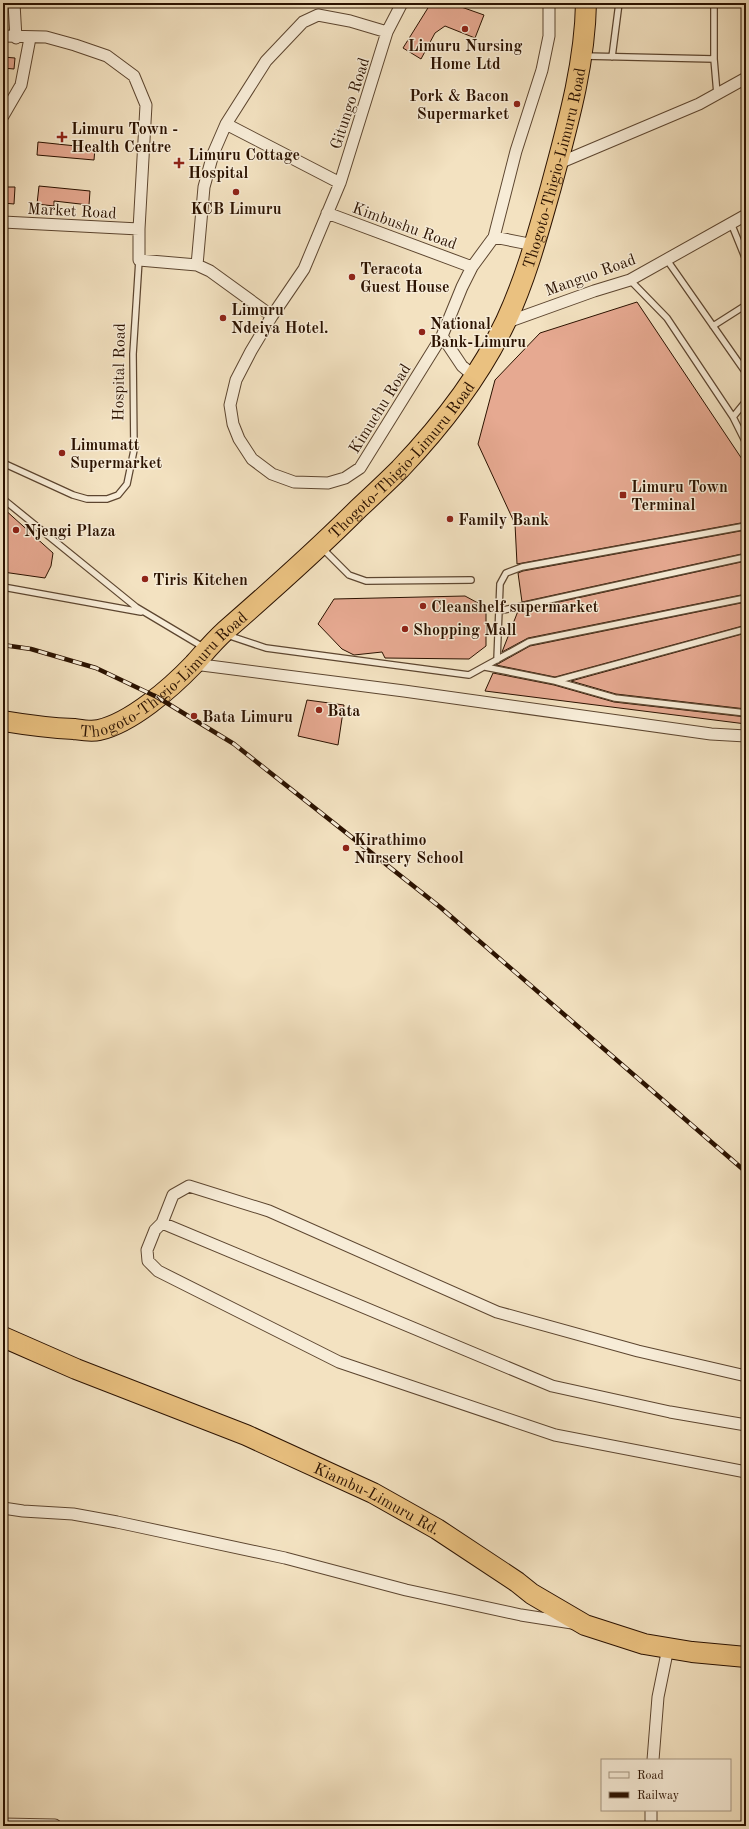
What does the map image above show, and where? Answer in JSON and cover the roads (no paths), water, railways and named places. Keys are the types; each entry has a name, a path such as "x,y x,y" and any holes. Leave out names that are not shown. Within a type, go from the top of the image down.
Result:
{"highway":[{"name":"Thogoto-Thigio-Limuru Road","path":"3,721 45,727 97,731 136,714 194,664 206,649 223,633 320,547 399,470 433,430 474,376 505,323 523,280 557,164 582,56 585,37 586,3"},
{"name":"Kiambu-Limuru Rd.","path":"3,1337 76,1369 246,1435 372,1493 437,1528 517,1582 532,1594 585,1624 637,1642 692,1652 746,1657"}],"street":[{"path":"14,3 16,38"},
{"name":"Gitungo Road","path":"327,213 340,183 387,32 402,3"},
{"name":"Kimuchu Road","path":"327,213 304,269 272,316 236,380 230,405 233,424 239,440 252,459 272,474 294,482 328,483 345,478 360,468 442,336 472,267 494,237 516,151 542,70 549,36 549,3"},
{"path":"197,264 204,187 213,154 226,124 266,61 303,22 318,15 350,21 387,32"},
{"name":"Hospital Road","path":"3,36 16,38 46,38 88,50 107,56 134,76 146,104 139,229 139,260"},
{"path":"3,116 21,85 30,38"},
{"path":"557,164 699,104 746,78"},
{"path":"226,124 340,183"},
{"name":"Kimbushu Road","path":"327,213 472,267"},
{"name":"Manguo Road","path":"505,323 594,290 630,280 746,215"},
{"name":"Market Road","path":"3,222 139,229"},
{"path":"494,237 534,245"},
{"path":"139,260 197,264 210,271 272,316"},
{"path":"442,336 462,366 474,376"},
{"path":"194,664 404,691 711,734 746,736"},
{"path":"746,1376 638,1351 497,1312 269,1211 189,1186 173,1195 162,1223 155,1230 146,1250 148,1261 158,1270 339,1362 555,1435 746,1472"},
{"path":"162,1223 552,1386 670,1412 746,1425"},
{"path":"3,1508 23,1511 73,1514 117,1522 285,1558 399,1588 466,1603 522,1615 585,1624"},
{"path":"653,1759 658,1698 668,1648"},
{"path":"651,1811 651,1826"},
{"path":"3,1824 55,1824"}],"lane":[{"path":"612,57 619,3"},
{"path":"714,3 714,60 717,94"},
{"path":"582,56 714,60"},
{"path":"731,223 746,260"},
{"name":"Hospital Road","path":"3,463 73,495 87,499 107,499 118,495 126,484 134,450 133,354 139,260"},
{"path":"667,260 746,373"},
{"path":"630,280 667,318 733,417 746,443"},
{"path":"713,326 746,305"},
{"path":"733,417 746,401"},
{"path":"3,499 145,613 206,649"},
{"path":"496,660 500,584 506,573 522,567 746,526"},
{"path":"320,547 349,575 366,581 471,580"},
{"path":"498,611 746,557"},
{"path":"3,587 145,613"},
{"path":"223,633 266,648 469,675 529,642 746,598"},
{"path":"555,681 746,629"},
{"path":"485,666 555,681 615,698 746,713"}],"railway":[{"path":"3,645 31,649 96,668 157,697 234,744 440,907 746,1172"}],"place":[{"name":"Limuru Nursing Home Ltd","path":"465,29"},
{"name":"Pork & Bacon Supermarket","path":"517,104"},
{"name":"Limuru Town - Health Centre","path":"62,137"},
{"name":"Limuru Cottage Hospital","path":"179,163"},
{"name":"KCB Limuru","path":"236,192"},
{"name":"Teracota Guest House","path":"352,277"},
{"name":"Limuru Ndeiya Hotel.","path":"223,318"},
{"name":"National Bank-Limuru","path":"422,332"},
{"name":"Limumatt Supermarket","path":"62,453"},
{"name":"Limuru Town Terminal","path":"623,495"},
{"name":"Family Bank","path":"450,519"},
{"name":"Njengi Plaza","path":"16,530"},
{"name":"Tiris Kitchen","path":"145,579"},
{"name":"Cleanshelf supermarket","path":"423,606"},
{"name":"Shopping Mall","path":"405,629"},
{"name":"Bata","path":"319,710"},
{"name":"Bata Limuru","path":"194,716"},
{"name":"Kirathimo Nursery School","path":"346,848"}]}
